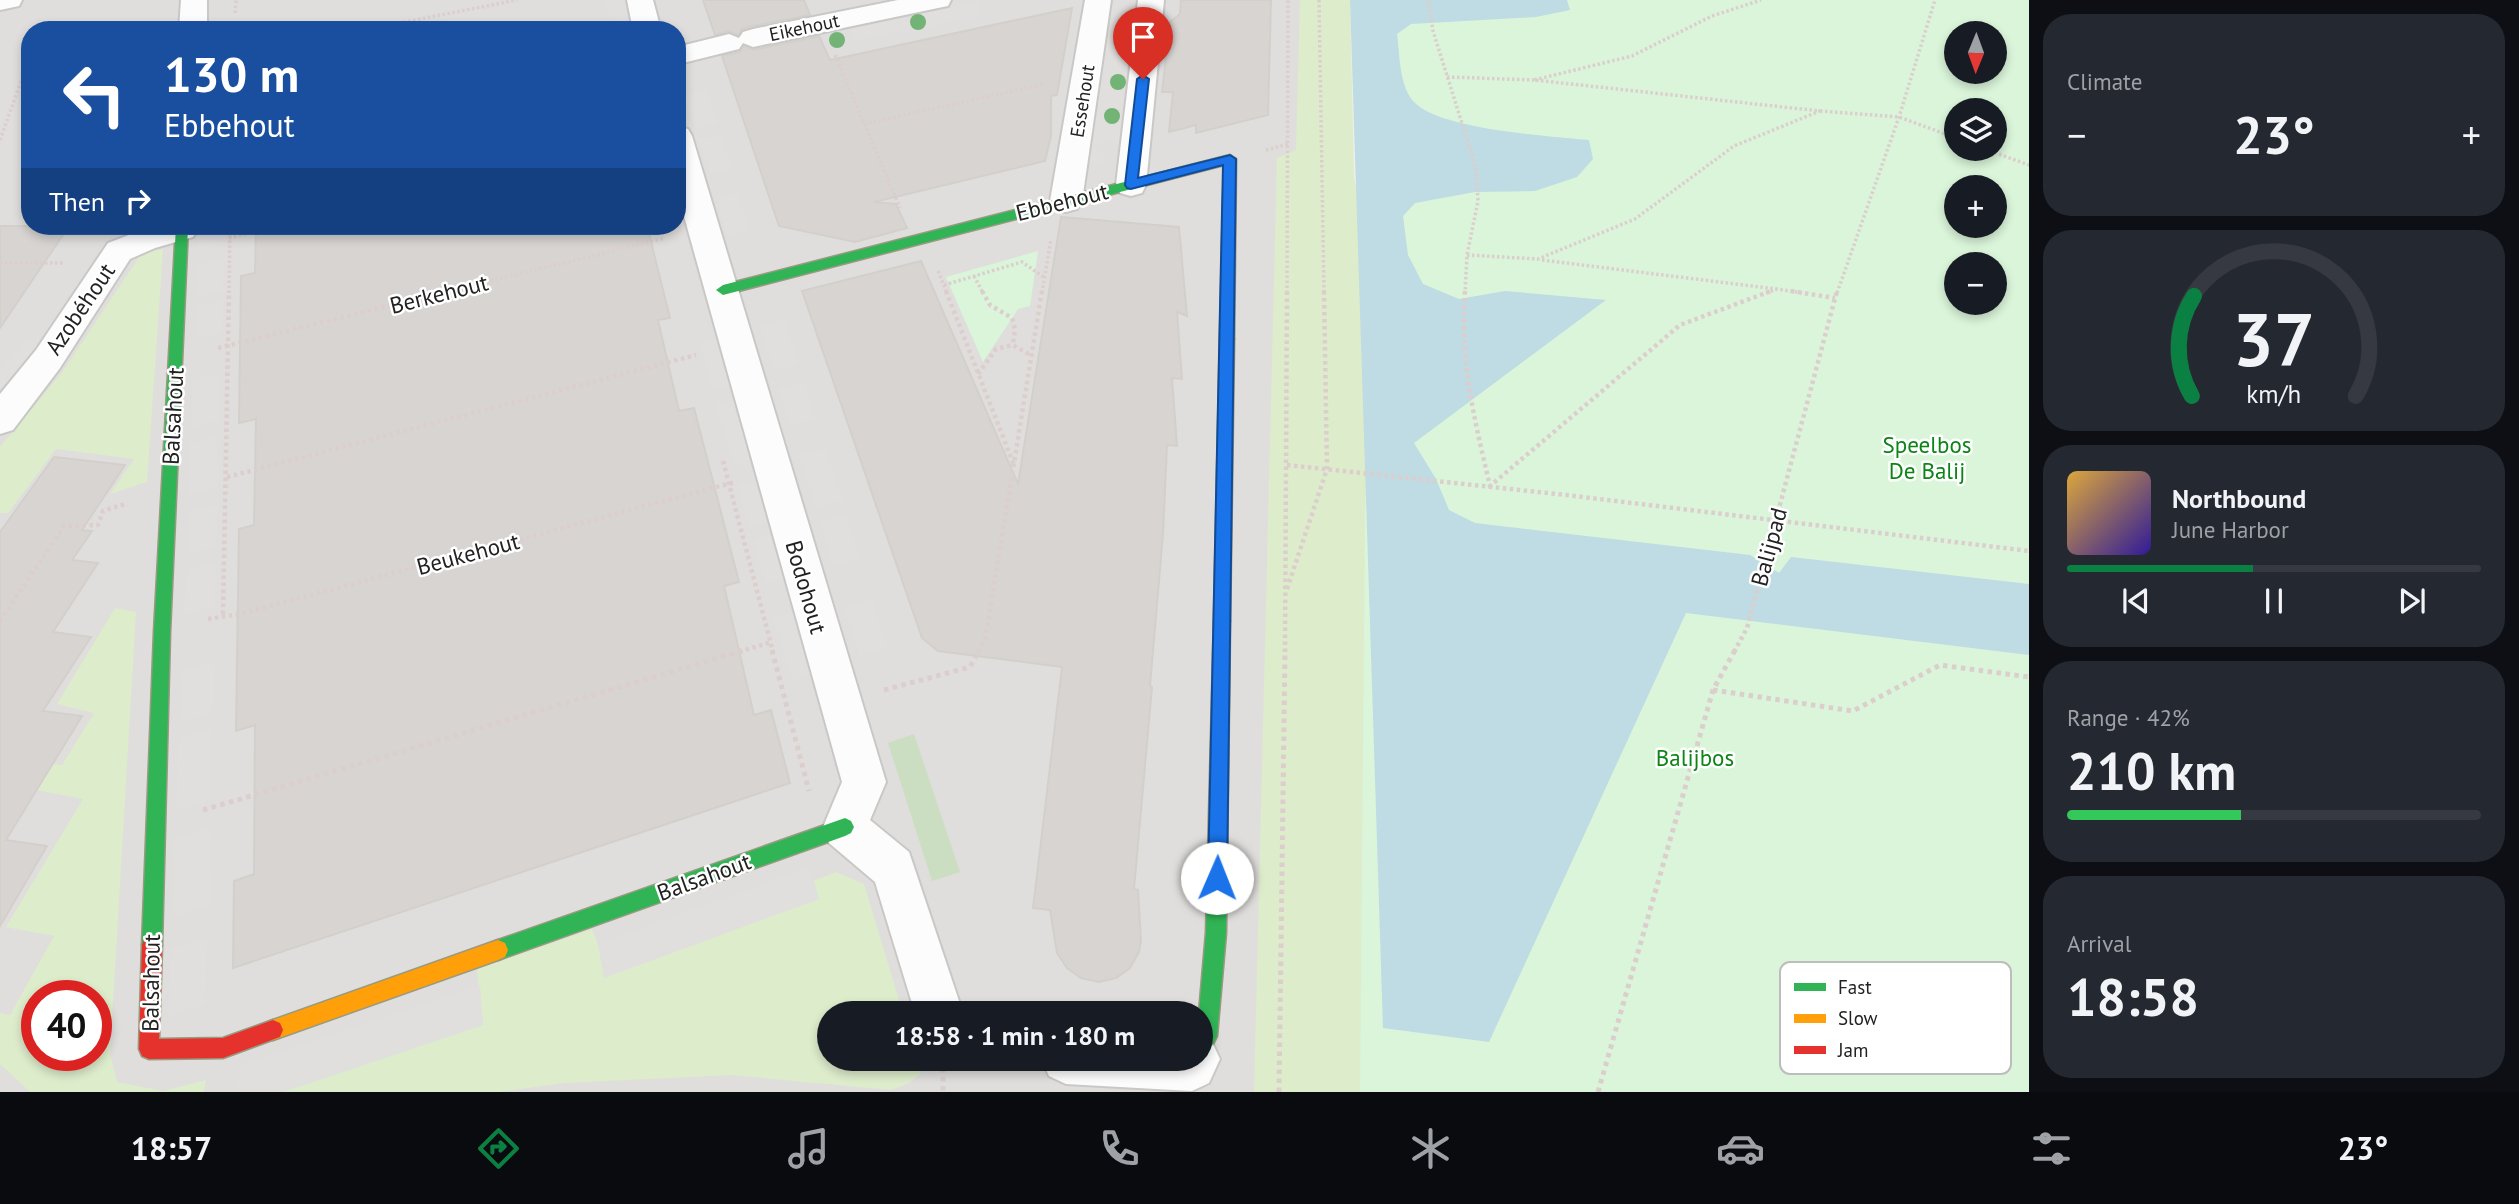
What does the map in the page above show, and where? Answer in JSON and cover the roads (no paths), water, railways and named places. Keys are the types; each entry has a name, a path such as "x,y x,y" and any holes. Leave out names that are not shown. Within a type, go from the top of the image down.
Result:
{"street":[{"path":"0,2 9,0"},
{"path":"193,21 194,0"},
{"path":"640,0 646,21"},
{"name":"Eikehout","path":"686,54 741,40 938,0"},
{"name":"Essehout","path":"1061,203 1098,0"},
{"path":"1131,185 1151,0"},
{"name":"Ebbehout","path":"723,290 1230,159 1216,933 1210,1001"},
{"name":"Bodohout","path":"686,168 864,782 832,832"},
{"name":"Azobéhout","path":"0,419 48,359 119,251 157,235"},
{"name":"Balsahout","path":"182,235 162,632 149,1049 223,1048 832,832"},
{"path":"832,832 893,868 935,1001"}],"water":[{"path":"1350,0 1567,0 1570,10 1536,17 1411,24 1397,34 1401,69 1408,94 1426,111 1446,119 1496,130 1589,140 1593,159 1577,177 1535,191 1475,192 1415,203 1403,216 1408,255 1423,284 1459,299 1505,291 1606,300 1414,443 1436,479 1449,510 1475,523 1750,555 1779,573 1791,557 2029,584 2029,655 1686,613 1489,1042 1383,1028"}],"park label":[{"name":"Speelbos De Balij","path":"1927,458"},
{"name":"Balijbos","path":"1695,758"}]}
